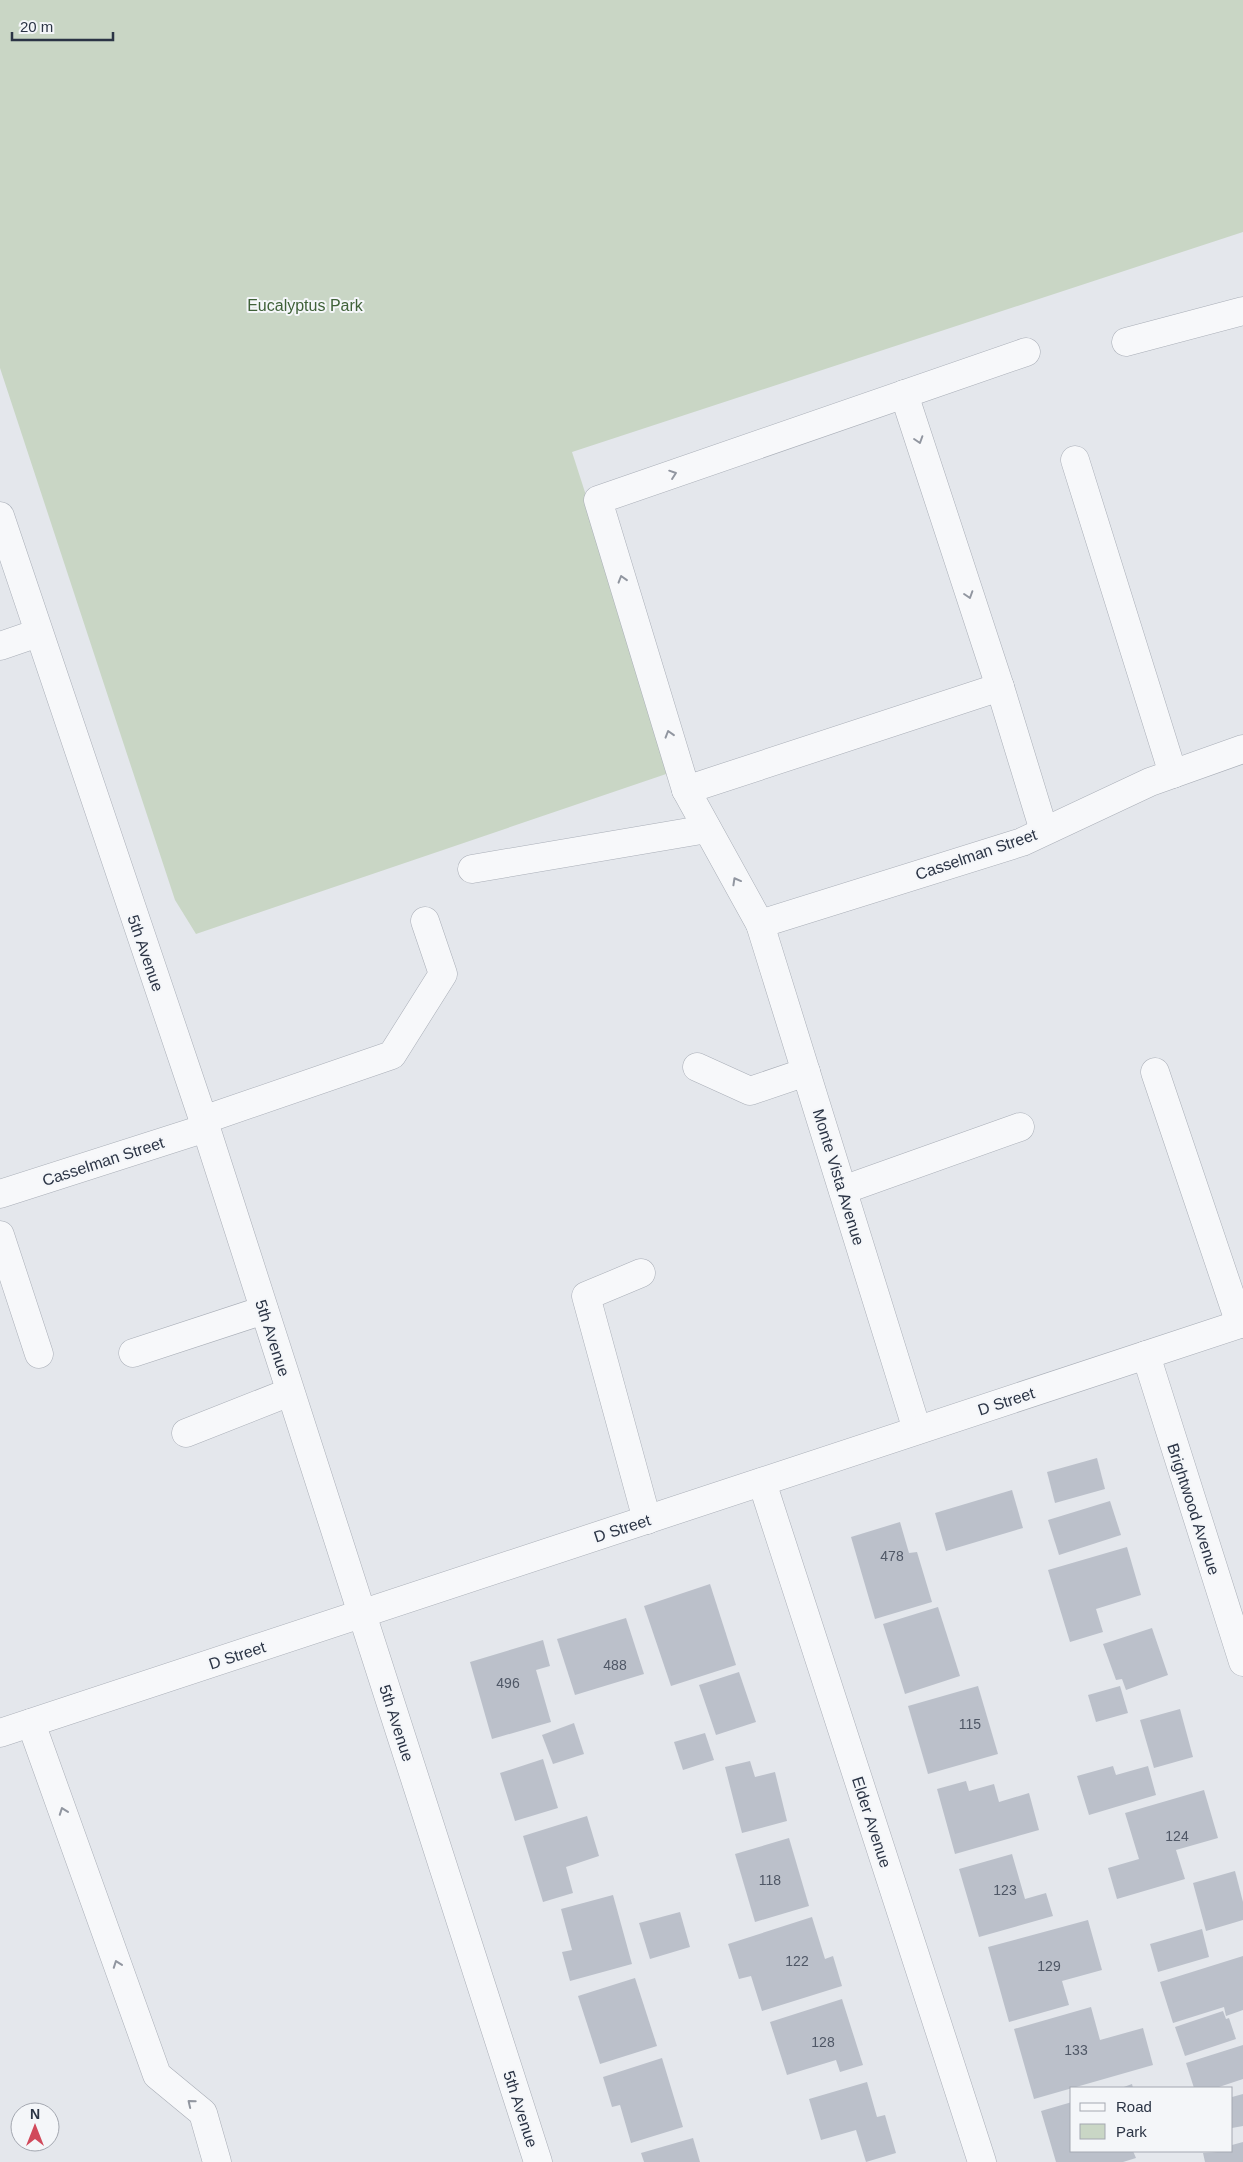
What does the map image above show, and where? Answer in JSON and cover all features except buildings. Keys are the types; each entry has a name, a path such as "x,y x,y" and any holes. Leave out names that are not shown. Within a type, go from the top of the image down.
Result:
{"street":[{"path":"1126,342 1243,311"},
{"path":"1026,352 904,394 1000,687 1044,832"},
{"name":"Monte Vista Avenue","path":"904,394 598,500 686,790 760,924 918,1430"},
{"path":"1075,460 1173,774"},
{"name":"5th Avenue","path":"0,516 205,1124 538,2162"},
{"path":"0,646 38,633"},
{"path":"686,790 1000,687"},
{"name":"Casselman Street","path":"760,924 1022,842 1150,782 1243,749"},
{"path":"472,869 707,829"},
{"name":"Casselman Street","path":"0,1194 205,1124 392,1055 443,974 425,921"},
{"path":"697,1067 750,1091 806,1072"},
{"path":"1155,1072 1241,1324"},
{"path":"843,1190 1020,1127"},
{"path":"0,1235 39,1354"},
{"path":"641,1273 586,1296 647,1520"},
{"path":"133,1353 264,1310"},
{"name":"D Street","path":"0,1734 1241,1324"},
{"name":"Brightwood Avenue","path":"1146,1355 1243,1662"},
{"path":"186,1432 290,1392"},
{"name":"Elder Avenue","path":"762,1482 982,2162"},
{"path":"31,1723 157,2075 203,2113 217,2162"}],"green space":[{"name":"Eucalyptus Park","path":"0,0 1243,0 1243,232 572,452 675,771 196,934 175,900 0,368"}]}
